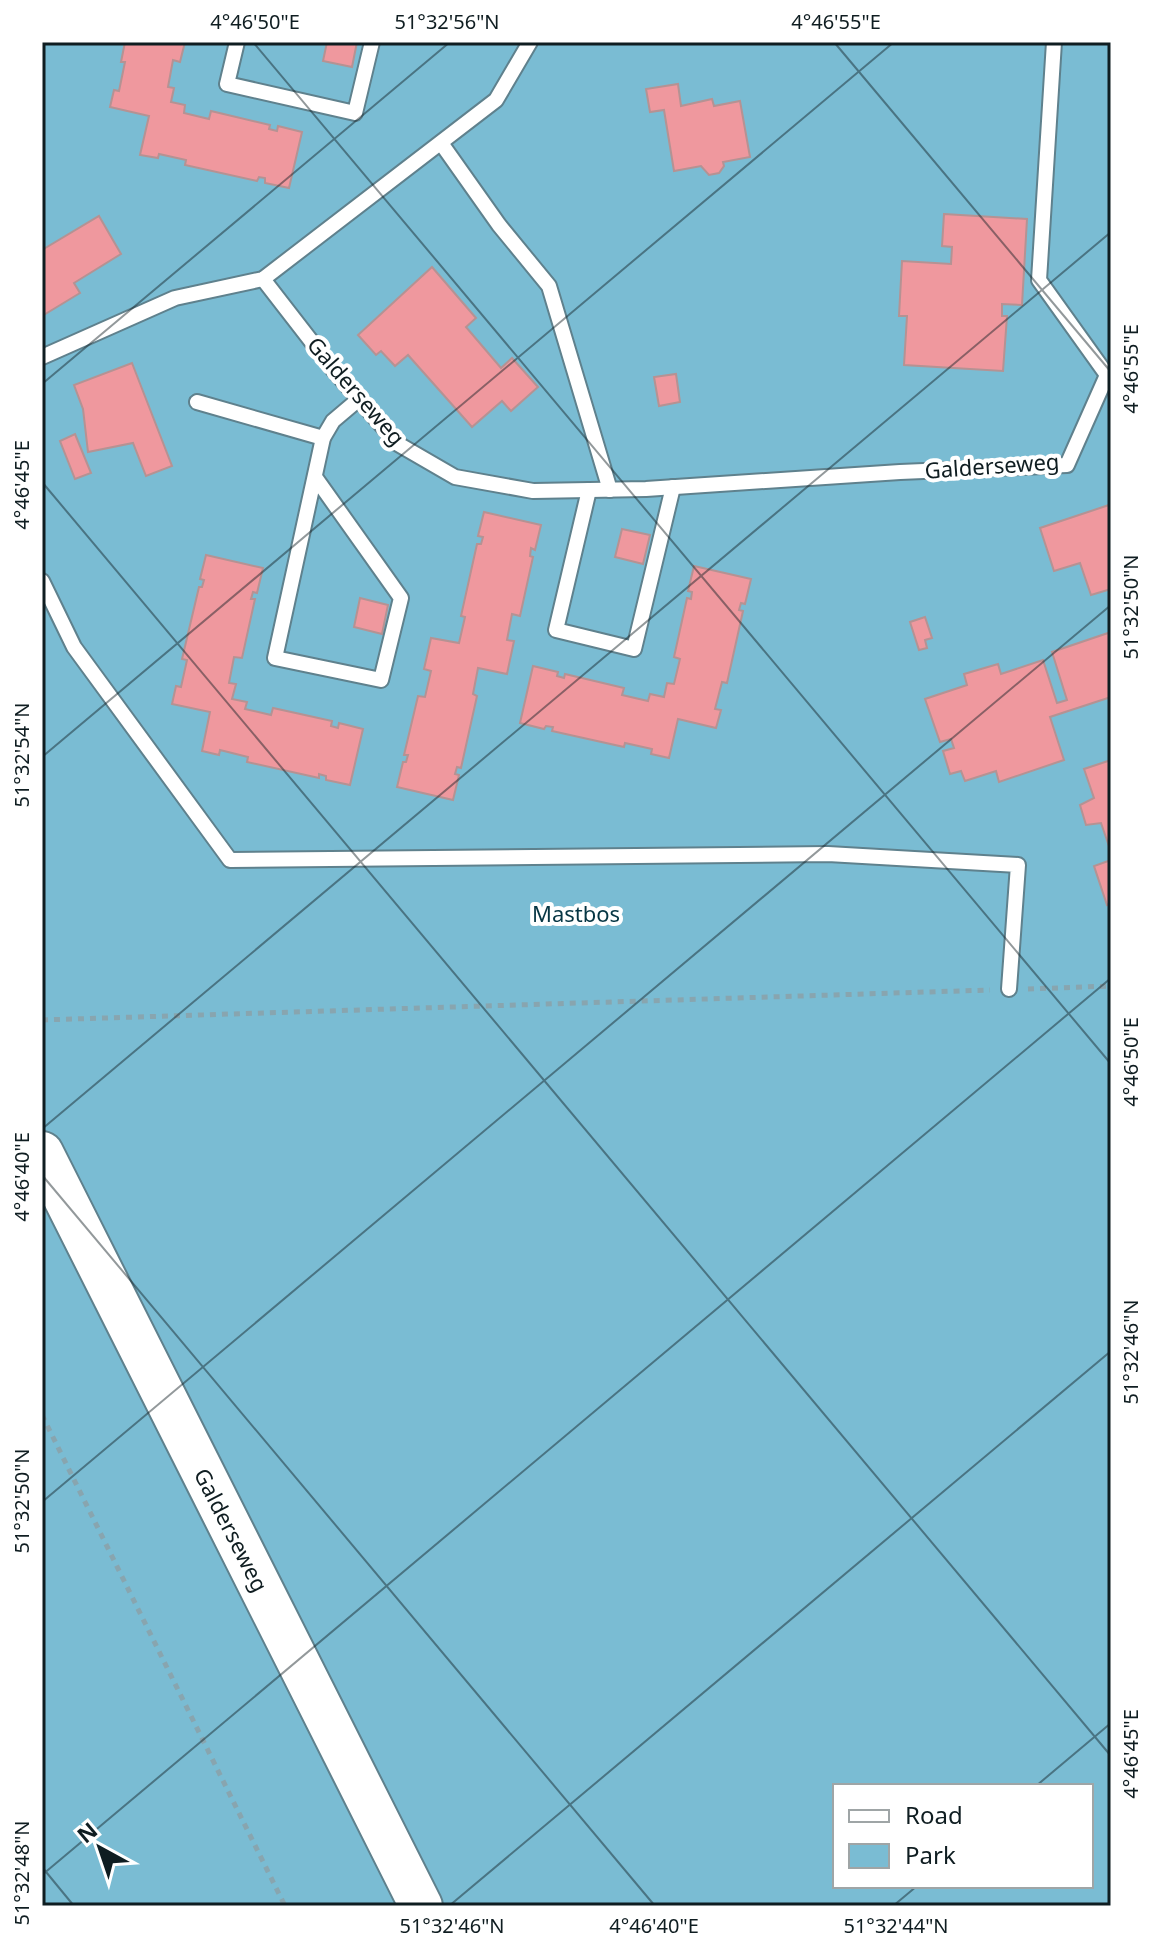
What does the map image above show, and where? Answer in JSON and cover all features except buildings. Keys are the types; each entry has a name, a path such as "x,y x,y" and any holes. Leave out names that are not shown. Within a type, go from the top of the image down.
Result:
{"street":[{"name":"Galderseweg","path":"42,1153 421,1906"}],"lane":[{"path":"237,42 227,84 355,113 372,42"},
{"path":"42,357 175,298 263,279 496,100 530,42"},
{"name":"Galderseweg","path":"263,279 398,444 455,477 533,491 610,490 1067,465 1107,375 1039,280 1054,42"},
{"path":"441,143 499,225 549,286 610,490"},
{"path":"315,477 401,598 381,680 275,658 323,438 333,421 359,399"},
{"path":"197,402 323,438"},
{"path":"589,490 556,630 634,649 673,487"},
{"path":"42,581 74,647 230,860 828,854 1018,865 1009,989"}],"path":[{"path":"42,1020 1111,986"},
{"path":"42,1415 112,1562 285,1906"}],"green space":[{"name":"Mastbos","path":"42,42 1111,42 1111,1906 42,1906"}]}
